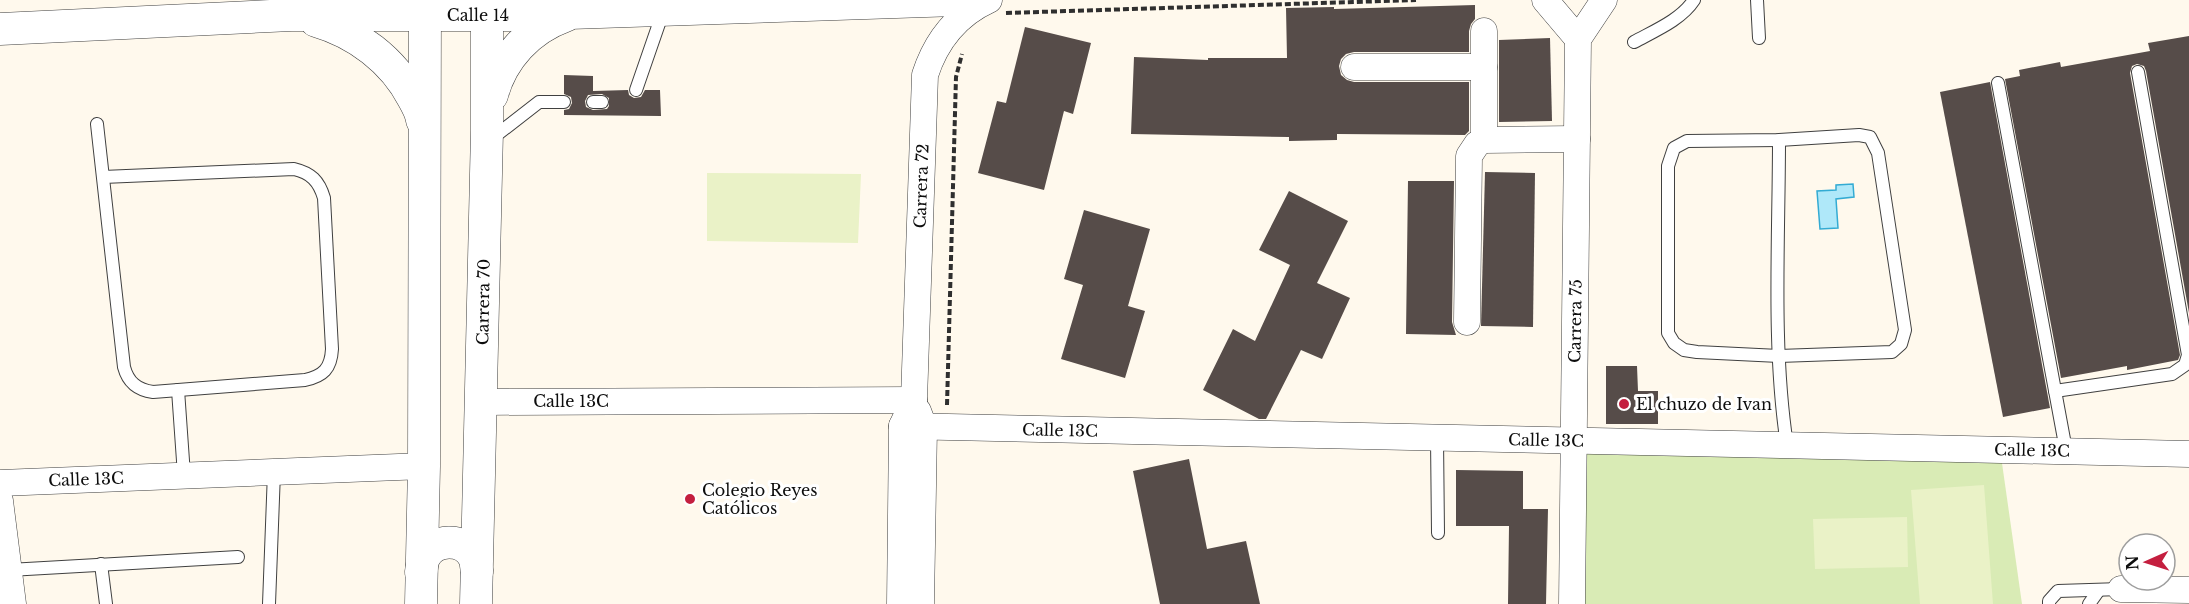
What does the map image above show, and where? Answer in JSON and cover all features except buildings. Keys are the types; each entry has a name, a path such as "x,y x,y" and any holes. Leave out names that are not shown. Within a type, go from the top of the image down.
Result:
{"street":[{"name":"Calle 14","path":"2,33 425,8 487,8 572,13 956,0"},
{"path":"1545,0 1578,39 1604,0"},
{"path":"421,604 424,465 425,8"},
{"name":"Carrera 70","path":"477,604 487,137 487,8"},
{"name":"Carrera 72","path":"921,604 924,427 914,400 925,75 934,50 949,29 968,11 993,8"},
{"path":"487,137 490,99 510,56 532,33 572,13"},
{"path":"291,15 345,32 370,47 389,65 408,89 421,114 425,140"},
{"path":"1484,31 1484,140"},
{"name":"Carrera 75","path":"1572,604 1578,39"},
{"path":"1354,67 1484,67"},
{"path":"1467,321 1469,156 1477,144 1484,140 1577,140"},
{"name":"Calle 13C","path":"481,402 914,400"},
{"name":"Carrera 72","path":"900,604 924,427"},
{"name":"Calle 13C","path":"924,427 2189,454"},
{"name":"Calle 13C","path":"0,483 424,465"},
{"path":"0,501 13,604"},
{"path":"421,572 424,557 434,546 449,542 463,545 474,556 477,571"},
{"path":"2110,590 2189,590"}],"lane":[{"path":"1634,42 1689,8 1694,0"},
{"path":"1757,0 1759,38"},
{"path":"636,90 664,10"},
{"path":"2055,391 2172,374 2185,365 2188,355 2138,72"},
{"path":"1998,83 2066,450"},
{"path":"487,137 538,102 564,102"},
{"path":"97,124 124,367 131,382 145,391 178,390 305,380 316,378 327,370 332,361 332,349 324,198 321,187 314,178 294,169 103,177"},
{"path":"1859,135 1870,137 1878,153 1905,330 1900,344 1892,352 1779,356 1684,350 1674,343 1668,333 1668,165 1674,148 1687,141 1779,140 1859,135"},
{"path":"1779,140 1779,356 1781,410 1787,445"},
{"path":"178,390 184,475"},
{"path":"1437,438 1438,533"},
{"path":"269,604 274,472"},
{"path":"9,570 238,557"},
{"path":"101,564 106,604"},
{"path":"2049,604 2058,591 2110,590"},
{"path":"2089,604 2110,590"}],"path":[{"path":"993,8 1007,13 1416,0"},
{"path":"924,427 956,77 967,45"}],"green space":[{"path":"707,173 861,174 858,243 707,241"},
{"path":"1574,440 2000,449 2022,604 1572,604"},
{"path":"1984,485 1993,604 1920,604 1911,490"},
{"path":"1907,517 1908,567 1815,569 1813,519"}],"water":[{"path":"1853,184 1854,197 1836,199 1838,228 1820,229 1817,191 1836,190 1836,185"}],"place":[{"name":"El chuzo de Ivan","path":"1624,404"},
{"name":"Colegio Reyes Católicos","path":"690,499"}]}
